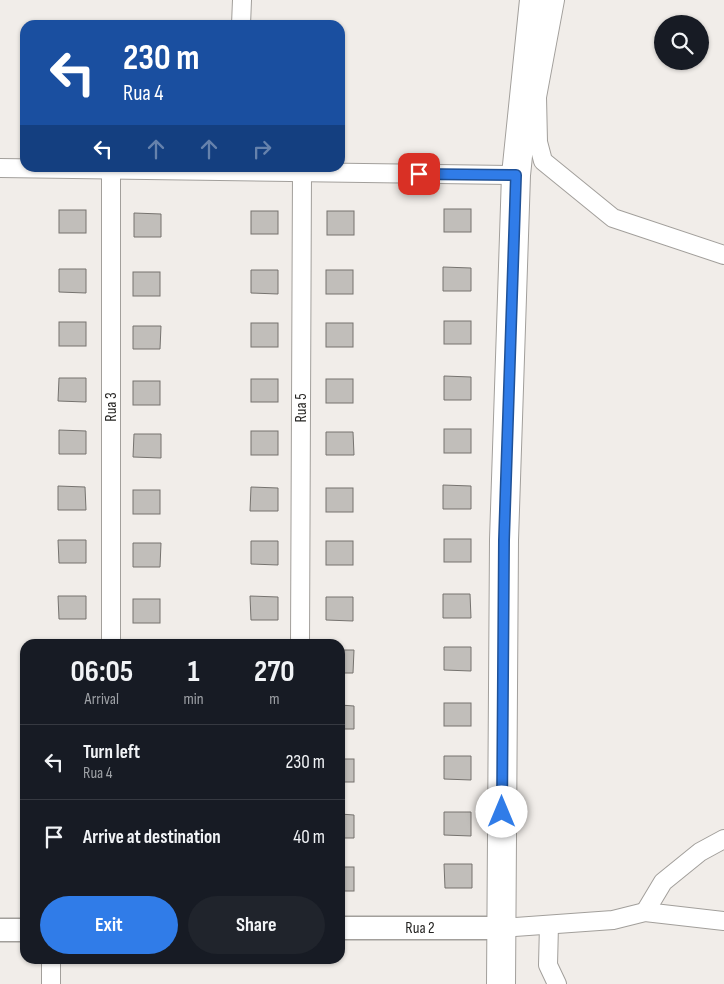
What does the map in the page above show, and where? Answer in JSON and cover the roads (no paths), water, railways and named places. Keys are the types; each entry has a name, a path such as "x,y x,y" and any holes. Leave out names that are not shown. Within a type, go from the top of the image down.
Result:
{"main road":[{"path":"501,984 504,540 516,175 534,0"}],"street":[{"path":"241,20 242,0"},
{"path":"555,0 537,97 538,142 544,161 613,218 724,255"},
{"path":"0,168 20,168"},
{"name":"Rua 3","path":"110,172 111,639"},
{"path":"280,172 516,175"},
{"name":"Rua 5","path":"300,639 302,173"},
{"path":"645,912 663,882 700,852 724,839"},
{"path":"501,928 613,920 645,912 724,921"},
{"path":"549,925 548,965 557,984"},
{"name":"Rua 2","path":"345,928 501,928"},
{"path":"0,930 20,930"},
{"path":"51,964 51,984"}]}
